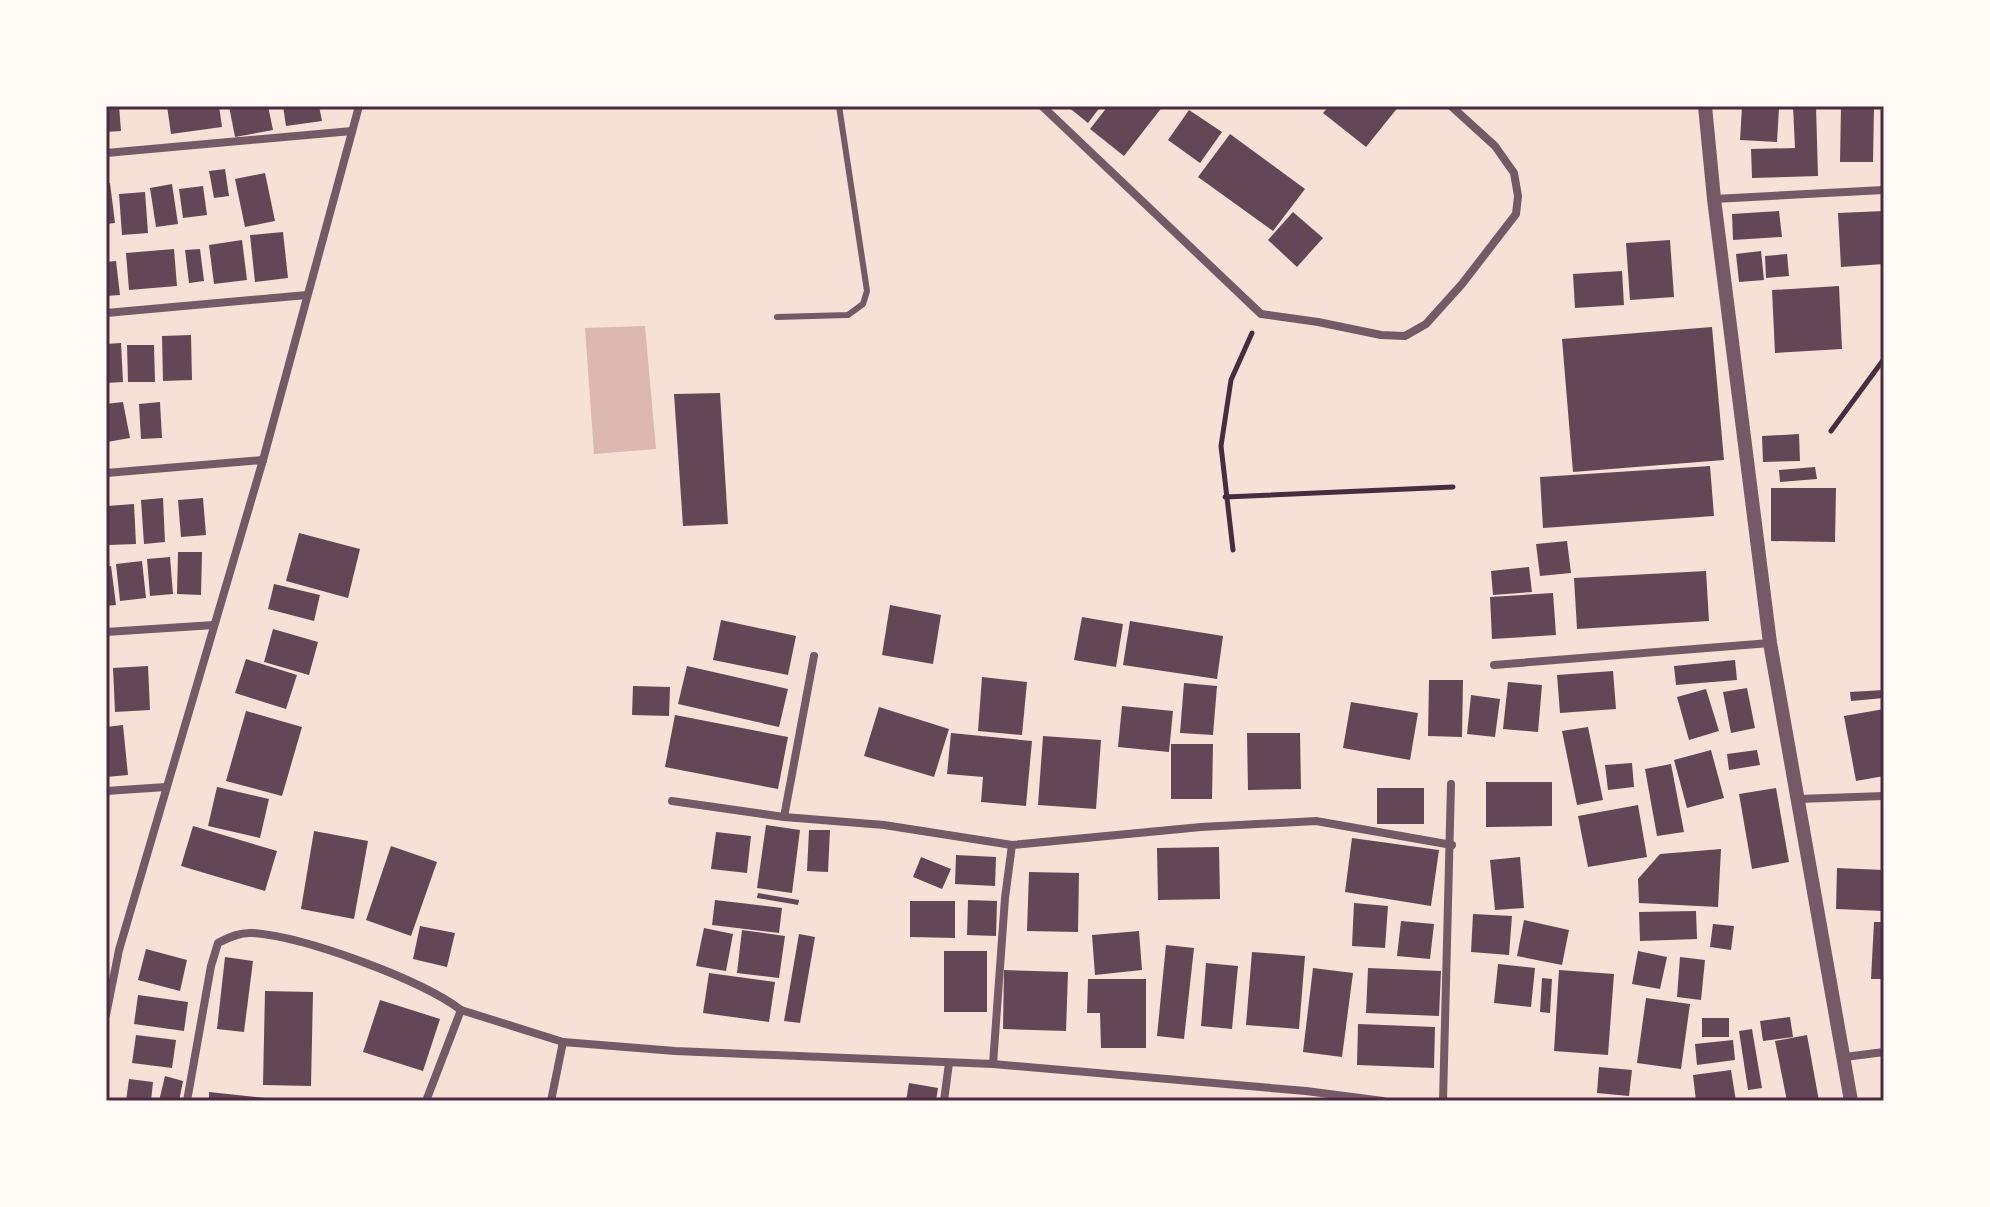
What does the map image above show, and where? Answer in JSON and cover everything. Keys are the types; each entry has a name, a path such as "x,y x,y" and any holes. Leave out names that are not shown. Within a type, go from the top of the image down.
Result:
{"street":[{"path":"106,1015 119,950 263,460 359,106"},
{"path":"1042,106 1261,314 1381,335 1405,336 1426,324 1462,284 1516,214 1518,196 1514,173 1495,146 1451,106"},
{"path":"1705,106 1770,643 1851,1101"},
{"path":"106,153 352,131"},
{"path":"1714,199 1884,190"},
{"path":"106,313 307,295"},
{"path":"106,473 263,460"},
{"path":"106,632 214,625"},
{"path":"1494,665 1770,643"},
{"path":"784,817 814,656"},
{"path":"1443,1101 1452,845 1451,784"},
{"path":"106,791 166,787"},
{"path":"1798,799 1884,796"},
{"path":"672,801 784,817 884,825 1012,845 1201,827 1316,821 1452,845"},
{"path":"993,1064 1012,845"},
{"path":"187,1101 211,966 218,943 232,935 251,932 339,955 406,979 447,999 461,1010 563,1042 675,1051 993,1064 1306,1091 1383,1101"},
{"path":"106,951 119,950"},
{"path":"426,1101 461,1010"},
{"path":"551,1101 563,1042"},
{"path":"1845,1057 1884,1052"},
{"path":"944,1101 949,1063"}],"lane":[{"path":"777,317 848,315 863,304 867,291 839,106"}],"path":[{"path":"1233,550 1221,446 1231,380 1261,314"},
{"path":"1831,431 1884,359"},
{"path":"1225,497 1453,487"}],"shaded area":[{"path":"645,326 656,449 594,454 585,328"}],"building":[{"path":"106,106 119,106 121,131 106,132"},
{"path":"167,106 219,106 222,127 171,134"},
{"path":"229,106 268,106 273,130 235,137"},
{"path":"283,106 319,106 322,121 286,126"},
{"path":"1067,106 1101,106 1088,123"},
{"path":"1108,106 1163,106 1124,156 1090,129"},
{"path":"1329,106 1399,106 1366,147 1323,113"},
{"path":"1793,106 1816,106 1818,176 1752,178 1751,149 1795,148"},
{"path":"1841,106 1874,106 1873,162 1840,162"},
{"path":"1742,107 1779,108 1777,142 1740,140"},
{"path":"1189,110 1222,132 1200,163 1168,140"},
{"path":"1230,134 1305,189 1273,231 1198,177"},
{"path":"225,169 229,196 214,198 209,171"},
{"path":"265,173 275,221 245,227 235,179"},
{"path":"110,183 115,223 106,224 106,184"},
{"path":"172,184 178,224 156,227 150,188"},
{"path":"203,186 207,215 183,218 179,189"},
{"path":"145,192 148,233 122,235 119,194"},
{"path":"1779,211 1782,237 1733,240 1732,214"},
{"path":"1884,211 1884,264 1841,267 1838,213"},
{"path":"1293,212 1323,238 1297,267 1268,240"},
{"path":"283,232 288,278 255,282 250,235"},
{"path":"242,240 247,280 214,284 209,245"},
{"path":"1670,240 1674,297 1630,300 1626,243"},
{"path":"174,249 177,286 129,290 126,253"},
{"path":"200,249 204,281 189,283 185,250"},
{"path":"1761,251 1764,280 1739,282 1736,254"},
{"path":"1787,254 1789,276 1766,278 1765,256"},
{"path":"116,261 120,295 106,296 106,262"},
{"path":"1622,271 1624,305 1575,308 1573,274"},
{"path":"1839,286 1842,349 1775,353 1772,290"},
{"path":"1712,327 1724,460 1573,472 1562,339"},
{"path":"191,335 192,380 163,381 162,336"},
{"path":"121,343 123,382 106,383 106,344"},
{"path":"127,345 154,345 155,382 128,382"},
{"path":"720,393 728,524 683,526 674,394"},
{"path":"123,402 130,438 107,442 106,404"},
{"path":"160,402 162,438 141,439 139,404"},
{"path":"1799,434 1800,461 1763,462 1762,436"},
{"path":"1710,466 1714,516 1543,528 1540,477"},
{"path":"1815,467 1817,479 1780,482 1779,470"},
{"path":"1771,488 1836,488 1835,542 1771,541"},
{"path":"163,498 165,542 144,544 141,500"},
{"path":"203,498 206,535 181,537 178,500"},
{"path":"134,504 136,544 109,545 107,506"},
{"path":"299,533 360,549 348,598 286,581"},
{"path":"1567,541 1571,573 1540,576 1536,544"},
{"path":"178,552 202,552 201,595 177,594"},
{"path":"170,557 173,594 150,596 147,559"},
{"path":"142,561 146,598 120,601 116,564"},
{"path":"111,566 116,605 106,606 106,567"},
{"path":"1529,567 1532,592 1493,595 1491,571"},
{"path":"1706,571 1709,621 1577,629 1574,578"},
{"path":"274,584 320,595 314,621 268,609"},
{"path":"1553,593 1556,635 1492,639 1490,597"},
{"path":"890,605 941,615 933,664 882,655"},
{"path":"1082,617 1123,624 1116,667 1074,660"},
{"path":"721,620 796,636 788,675 713,660"},
{"path":"1130,621 1223,636 1217,679 1123,665"},
{"path":"273,629 318,642 309,675 264,662"},
{"path":"246,659 297,675 286,709 235,693"},
{"path":"1735,660 1737,680 1676,685 1674,666"},
{"path":"148,666 150,710 115,712 113,668"},
{"path":"687,666 788,689 779,727 678,704"},
{"path":"1613,671 1616,709 1560,713 1557,675"},
{"path":"982,677 1027,682 1022,735 978,731"},
{"path":"1429,680 1463,680 1462,737 1428,736"},
{"path":"1508,682 1542,685 1538,732 1503,729"},
{"path":"1184,683 1217,686 1213,735 1180,733"},
{"path":"633,686 670,687 669,716 632,715"},
{"path":"1747,688 1755,728 1731,733 1723,692"},
{"path":"1706,689 1719,731 1689,740 1677,697"},
{"path":"1884,690 1884,698 1851,701 1850,692"},
{"path":"1471,695 1500,699 1495,737 1467,734"},
{"path":"1351,702 1418,713 1410,760 1343,748"},
{"path":"1122,706 1173,711 1169,752 1118,747"},
{"path":"879,707 949,729 934,777 864,756"},
{"path":"1884,709 1884,776 1856,781 1844,716"},
{"path":"246,711 302,727 282,796 226,781"},
{"path":"675,715 788,737 778,789 665,767"},
{"path":"123,725 128,775 106,777 106,727"},
{"path":"1588,727 1603,800 1577,805 1562,731"},
{"path":"951,733 1032,741 1026,806 981,802 983,777 947,774"},
{"path":"1247,733 1300,733 1301,789 1248,790"},
{"path":"1043,736 1101,740 1096,809 1038,805"},
{"path":"1171,744 1213,744 1212,799 1171,799"},
{"path":"1711,750 1724,798 1687,808 1674,760"},
{"path":"1757,750 1760,765 1729,770 1727,754"},
{"path":"1632,763 1634,787 1608,790 1605,765"},
{"path":"1671,764 1684,832 1657,836 1645,769"},
{"path":"1486,782 1552,782 1552,826 1486,827"},
{"path":"217,787 269,799 260,838 208,826"},
{"path":"1377,788 1424,788 1424,824 1377,824"},
{"path":"1776,788 1789,862 1752,869 1739,794"},
{"path":"1638,805 1647,857 1588,867 1578,816"},
{"path":"766,825 800,830 792,893 757,888"},
{"path":"193,826 277,851 265,891 181,866"},
{"path":"809,830 830,830 828,872 807,871"},
{"path":"314,831 368,841 354,919 301,909"},
{"path":"716,832 751,836 747,873 711,869"},
{"path":"1352,838 1439,850 1431,906 1345,892"},
{"path":"391,846 437,862 411,936 366,920"},
{"path":"1219,847 1220,899 1158,900 1157,848"},
{"path":"1721,849 1718,907 1639,903 1638,879 1660,854"},
{"path":"956,855 996,857 995,886 955,884"},
{"path":"921,857 951,869 942,889 913,877"},
{"path":"1520,857 1524,908 1495,910 1490,860"},
{"path":"1837,868 1884,870 1884,911 1836,909"},
{"path":"1029,872 1079,873 1078,932 1027,931"},
{"path":"758,893 799,900 798,905 757,898"},
{"path":"715,900 782,908 779,933 712,925"},
{"path":"968,900 997,901 996,936 967,935"},
{"path":"910,901 955,901 955,938 910,937"},
{"path":"1354,903 1388,906 1385,948 1352,946"},
{"path":"1696,911 1697,939 1640,941 1639,912"},
{"path":"1473,914 1512,916 1509,955 1471,952"},
{"path":"1524,920 1569,930 1562,965 1517,956"},
{"path":"1401,921 1434,924 1430,959 1397,956"},
{"path":"1874,922 1884,922 1884,979 1871,979"},
{"path":"1713,924 1734,926 1731,950 1710,947"},
{"path":"420,926 455,933 447,967 413,959"},
{"path":"704,928 733,934 726,971 696,966"},
{"path":"742,930 785,936 779,978 737,973"},
{"path":"1139,931 1142,970 1095,975 1092,935"},
{"path":"799,934 815,937 800,1023 784,1021"},
{"path":"1166,945 1194,948 1184,1039 1157,1036"},
{"path":"146,949 187,960 180,991 138,980"},
{"path":"944,951 987,951 987,1012 944,1012"},
{"path":"1638,951 1667,957 1660,989 1632,984"},
{"path":"1252,952 1305,956 1299,1029 1246,1025"},
{"path":"225,957 253,961 244,1032 217,1029"},
{"path":"1680,957 1705,960 1701,1000 1677,997"},
{"path":"1206,963 1238,966 1232,1029 1201,1026"},
{"path":"1498,964 1535,968 1531,1007 1494,1003"},
{"path":"1313,968 1353,973 1342,1057 1303,1052"},
{"path":"1368,968 1441,971 1439,1016 1366,1013"},
{"path":"1004,970 1068,972 1066,1031 1003,1029"},
{"path":"1559,970 1614,974 1608,1055 1554,1051"},
{"path":"709,973 775,982 769,1022 703,1013"},
{"path":"1542,978 1552,979 1550,1013 1540,1012"},
{"path":"1088,979 1146,979 1146,1048 1101,1048 1100,1013 1087,1013"},
{"path":"265,991 313,992 311,1086 263,1085"},
{"path":"138,995 188,1002 184,1031 134,1024"},
{"path":"1646,998 1690,1004 1681,1069 1637,1063"},
{"path":"380,1000 440,1019 423,1071 363,1052"},
{"path":"1790,1017 1793,1037 1763,1041 1760,1021"},
{"path":"1702,1018 1729,1018 1729,1037 1702,1037"},
{"path":"1358,1024 1435,1027 1434,1068 1357,1065"},
{"path":"1752,1029 1762,1088 1748,1090 1739,1031"},
{"path":"136,1035 176,1040 172,1068 132,1063"},
{"path":"1807,1035 1819,1101 1787,1101 1775,1041"},
{"path":"1733,1040 1735,1060 1697,1065 1695,1044"},
{"path":"1599,1067 1632,1070 1629,1096 1597,1093"},
{"path":"1731,1070 1736,1101 1696,1101 1693,1075"},
{"path":"165,1076 183,1081 179,1101 159,1101"},
{"path":"129,1079 153,1082 151,1101 126,1101"},
{"path":"909,1083 938,1088 936,1101 906,1101"},
{"path":"209,1092 274,1099 274,1101 209,1101"}]}
